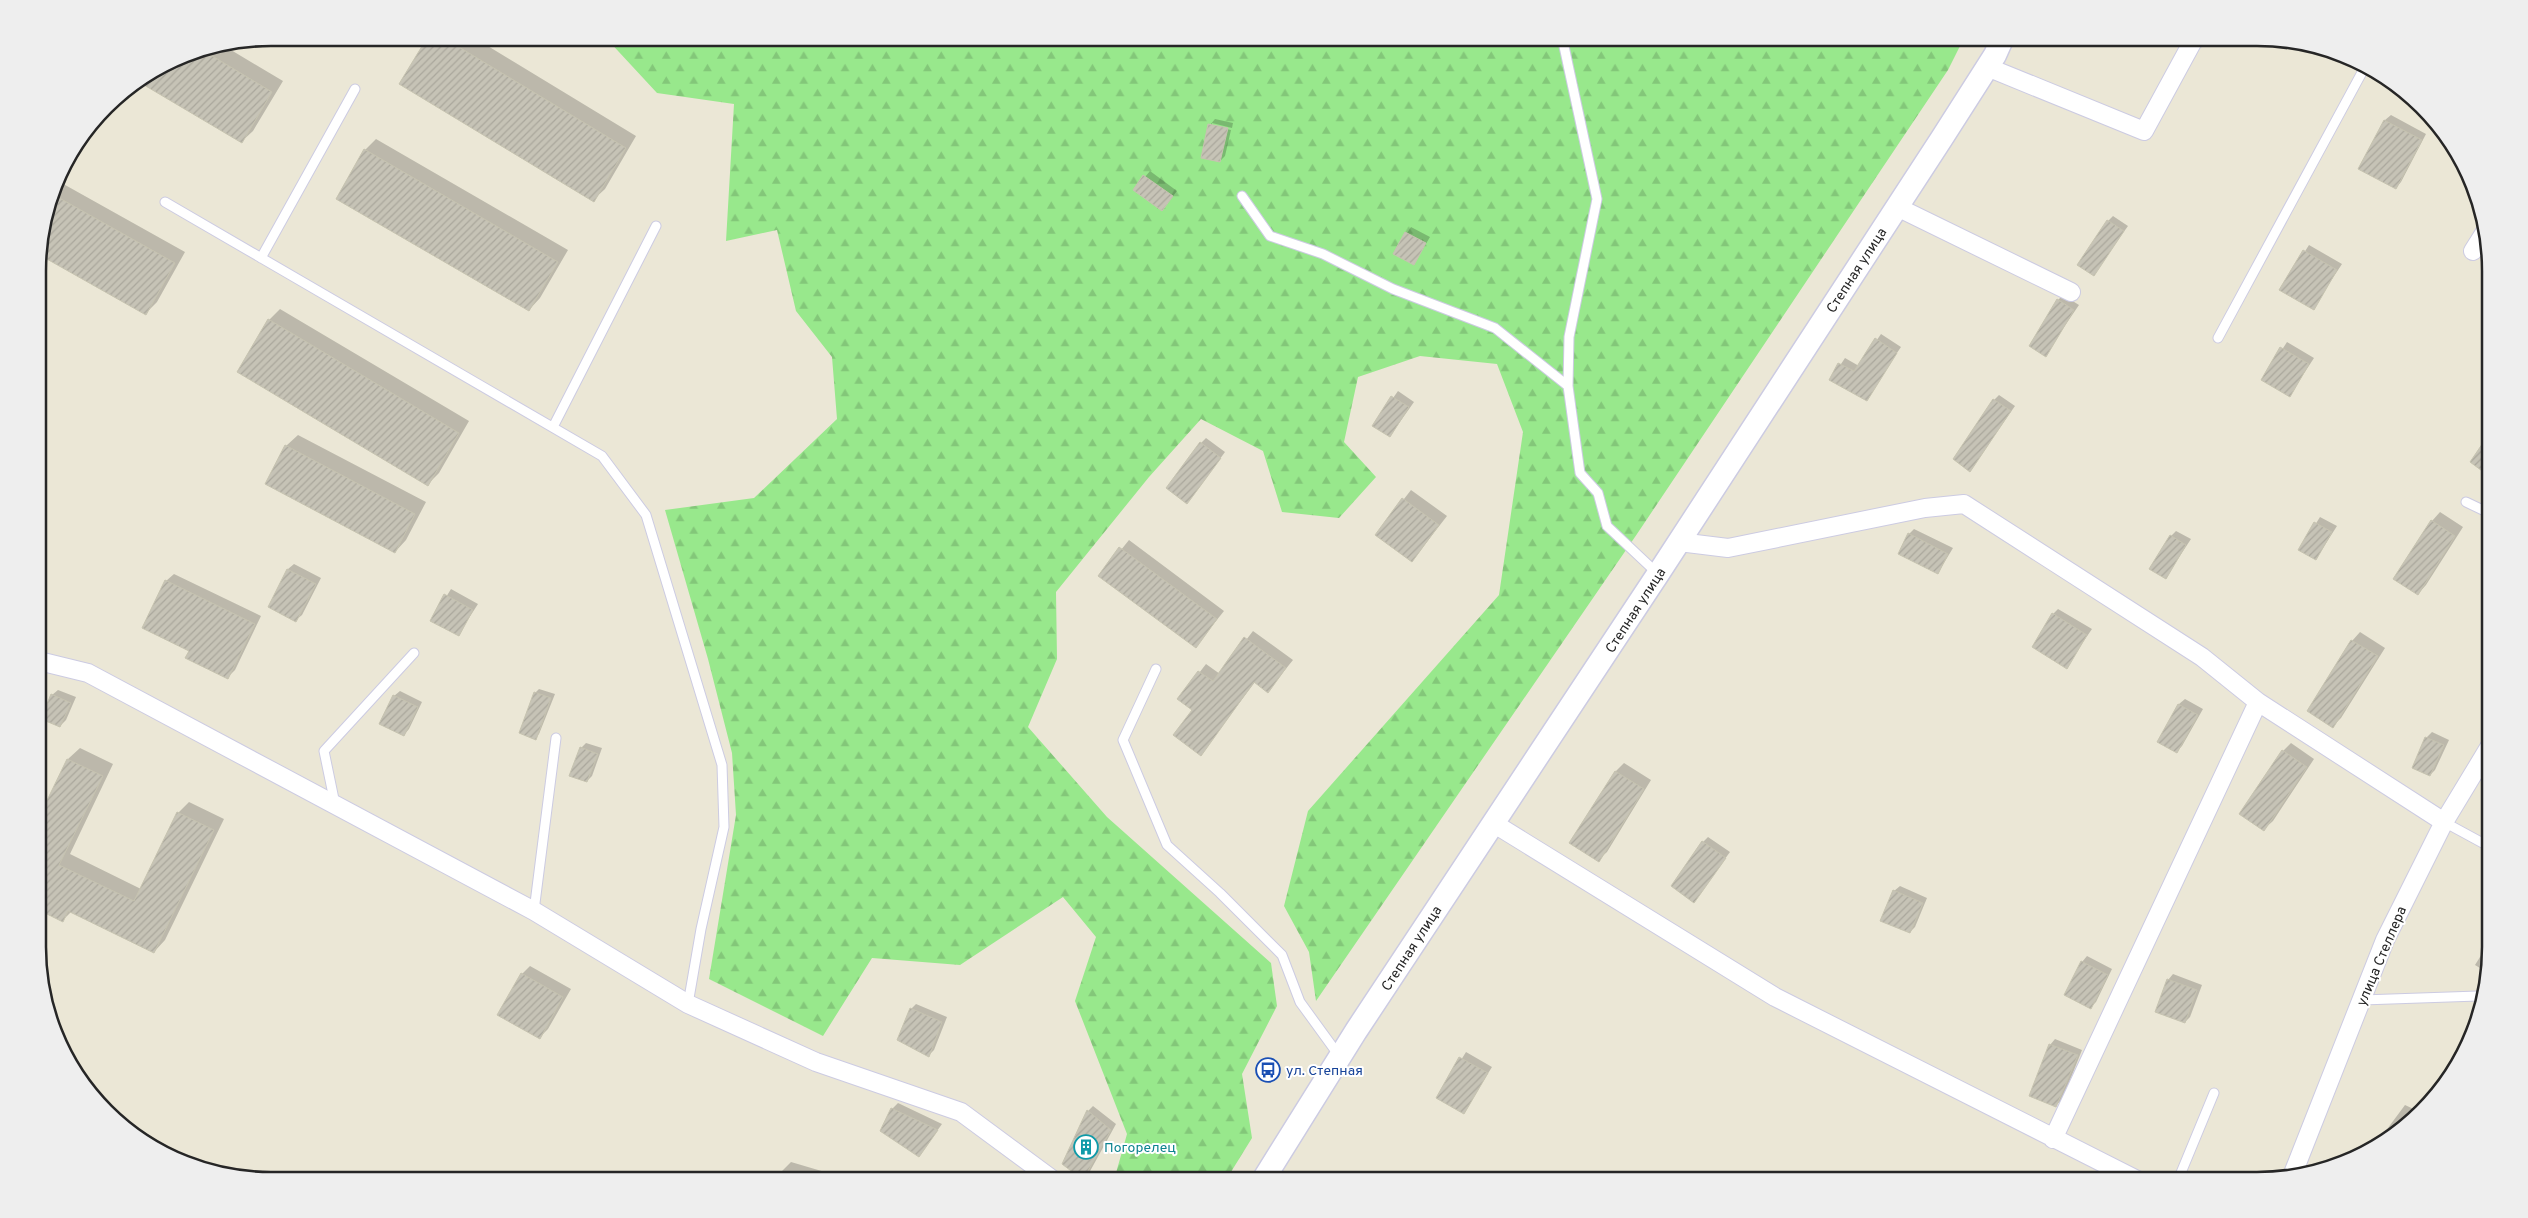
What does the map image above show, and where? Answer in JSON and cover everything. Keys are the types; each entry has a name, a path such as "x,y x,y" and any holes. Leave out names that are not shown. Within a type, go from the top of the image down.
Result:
{"street":[{"name":"Степная улица","path":"1268,1172 1340,1058 1988,67 1999,46"},
{"path":"1988,67 2144,131 2190,46"},
{"path":"1897,207 2071,292"},
{"path":"2473,251 2480,240"},
{"path":"1679,542 1728,548 1925,508 1964,504 2202,657 2258,702 2444,822"},
{"path":"46,663 88,673 534,911 688,1004 816,1062 962,1112 1042,1172"},
{"path":"2053,1139 2258,702"},
{"name":"улица Стеллера","path":"2295,1168 2385,940 2444,822 2482,759"},
{"path":"1494,823 1775,997 2121,1172"}],"lane":[{"path":"1564,46 1597,199 1569,337 1568,386 1580,473 1598,492 1606,526 1658,574"},
{"path":"2218,338 2362,72"},
{"path":"260,258 355,89"},
{"path":"1242,196 1270,236 1322,254 1393,290 1494,328 1568,386"},
{"path":"164,202 602,456 646,515 722,765 724,827 701,929 688,1004"},
{"path":"553,428 656,226"},
{"path":"2466,502 2482,510"},
{"path":"335,805 324,751 414,653"},
{"path":"1156,669 1123,740 1167,845 1220,893 1282,955 1300,1002 1340,1058"},
{"path":"534,911 556,738"},
{"path":"2444,822 2482,843"},
{"path":"2362,1000 2476,996"},
{"path":"2181,1172 2214,1093"}],"green space":[{"path":"613,46 1960,46 1948,70 1637,534 1316,1001 1309,952 1284,906 1308,811 1499,595 1523,432 1497,364 1420,356 1358,377 1344,442 1376,477 1339,518 1282,512 1263,451 1201,419 1149,477 1056,592 1057,659 1028,727 1107,817 1271,963 1277,1006 1242,1074 1252,1138 1231,1172 1116,1172 1127,1134 1075,1001 1096,937 1063,897 960,965 872,958 823,1036 709,979 736,815 732,753 708,659 665,510 754,498 837,419 832,357 796,311 777,230 726,241 734,104 657,93"}],"building":[{"path":"422,46 457,46 626,148 594,202 399,84"},
{"path":"210,55 272,92 242,143 144,85 172,69"},
{"path":"2384,120 2422,140 2396,189 2358,169"},
{"path":"1208,124 1228,128 1220,162 1201,158"},
{"path":"364,149 558,262 529,311 336,199"},
{"path":"1143,175 1173,196 1162,211 1133,190"},
{"path":"59,198 175,263 146,315 47,259 48,242"},
{"path":"2107,220 2124,231 2094,276 2077,265"},
{"path":"1405,232 1426,243 1414,265 1393,254"},
{"path":"2303,250 2337,270 2314,310 2279,290"},
{"path":"2057,299 2074,310 2046,357 2029,346"},
{"path":"268,319 459,433 428,486 237,372"},
{"path":"1875,338 1897,353 1867,401 1829,380 1838,363 1854,371"},
{"path":"2280,347 2309,364 2290,397 2261,380"},
{"path":"1391,396 1409,407 1390,437 1372,426"},
{"path":"1993,399 2011,411 1970,472 1953,459"},
{"path":"1200,442 1221,458 1187,504 1166,488"},
{"path":"2482,444 2482,471 2470,462"},
{"path":"285,445 415,514 395,553 265,484"},
{"path":"1402,498 1439,525 1412,562 1375,535"},
{"path":"2431,520 2455,536 2418,595 2393,579"},
{"path":"2314,522 2332,532 2316,560 2298,550"},
{"path":"1908,533 1948,554 1938,574 1898,554"},
{"path":"2170,535 2186,545 2166,579 2149,569"},
{"path":"1119,547 1217,619 1196,648 1098,576"},
{"path":"287,569 316,584 296,622 268,607"},
{"path":"165,580 255,624 228,679 185,658 189,651 142,628"},
{"path":"444,594 473,610 459,636 430,621"},
{"path":"2052,613 2087,635 2067,669 2032,647"},
{"path":"1244,637 1286,668 1268,693 1254,682 1201,756 1173,735 1192,710 1177,699 1198,671 1213,681"},
{"path":"2351,640 2378,656 2333,728 2307,711"},
{"path":"534,692 551,698 536,740 519,733"},
{"path":"51,694 71,703 60,727 46,721 46,706"},
{"path":"393,695 418,707 404,736 379,724"},
{"path":"2178,704 2198,715 2177,753 2157,742"},
{"path":"2425,737 2444,745 2430,776 2412,768"},
{"path":"580,747 598,754 587,782 569,776"},
{"path":"2282,750 2307,767 2264,831 2239,814"},
{"path":"67,759 103,776 59,865 134,901 177,812 214,830 154,953 68,911 63,922 46,914 46,802"},
{"path":"1615,771 1644,789 1599,862 1569,843"},
{"path":"1702,841 1726,858 1694,903 1671,886"},
{"path":"1893,890 1923,903 1910,933 1880,921"},
{"path":"2081,961 2108,975 2091,1009 2064,995"},
{"path":"521,973 563,997 540,1039 497,1015"},
{"path":"2167,979 2197,990 2185,1023 2155,1012"},
{"path":"910,1008 942,1022 929,1057 897,1040"},
{"path":"2049,1044 2078,1055 2056,1107 2029,1096"},
{"path":"1459,1057 1488,1073 1464,1114 1436,1098"},
{"path":"891,1108 938,1130 919,1157 880,1131"},
{"name":"Погорелец","path":"1087,1110 1111,1130 1087,1172 1072,1172 1062,1164"}],"place":[{"name":"ул. Степная","path":"1268,1070"},
{"name":"Погорелец","path":"1086,1147"}]}
